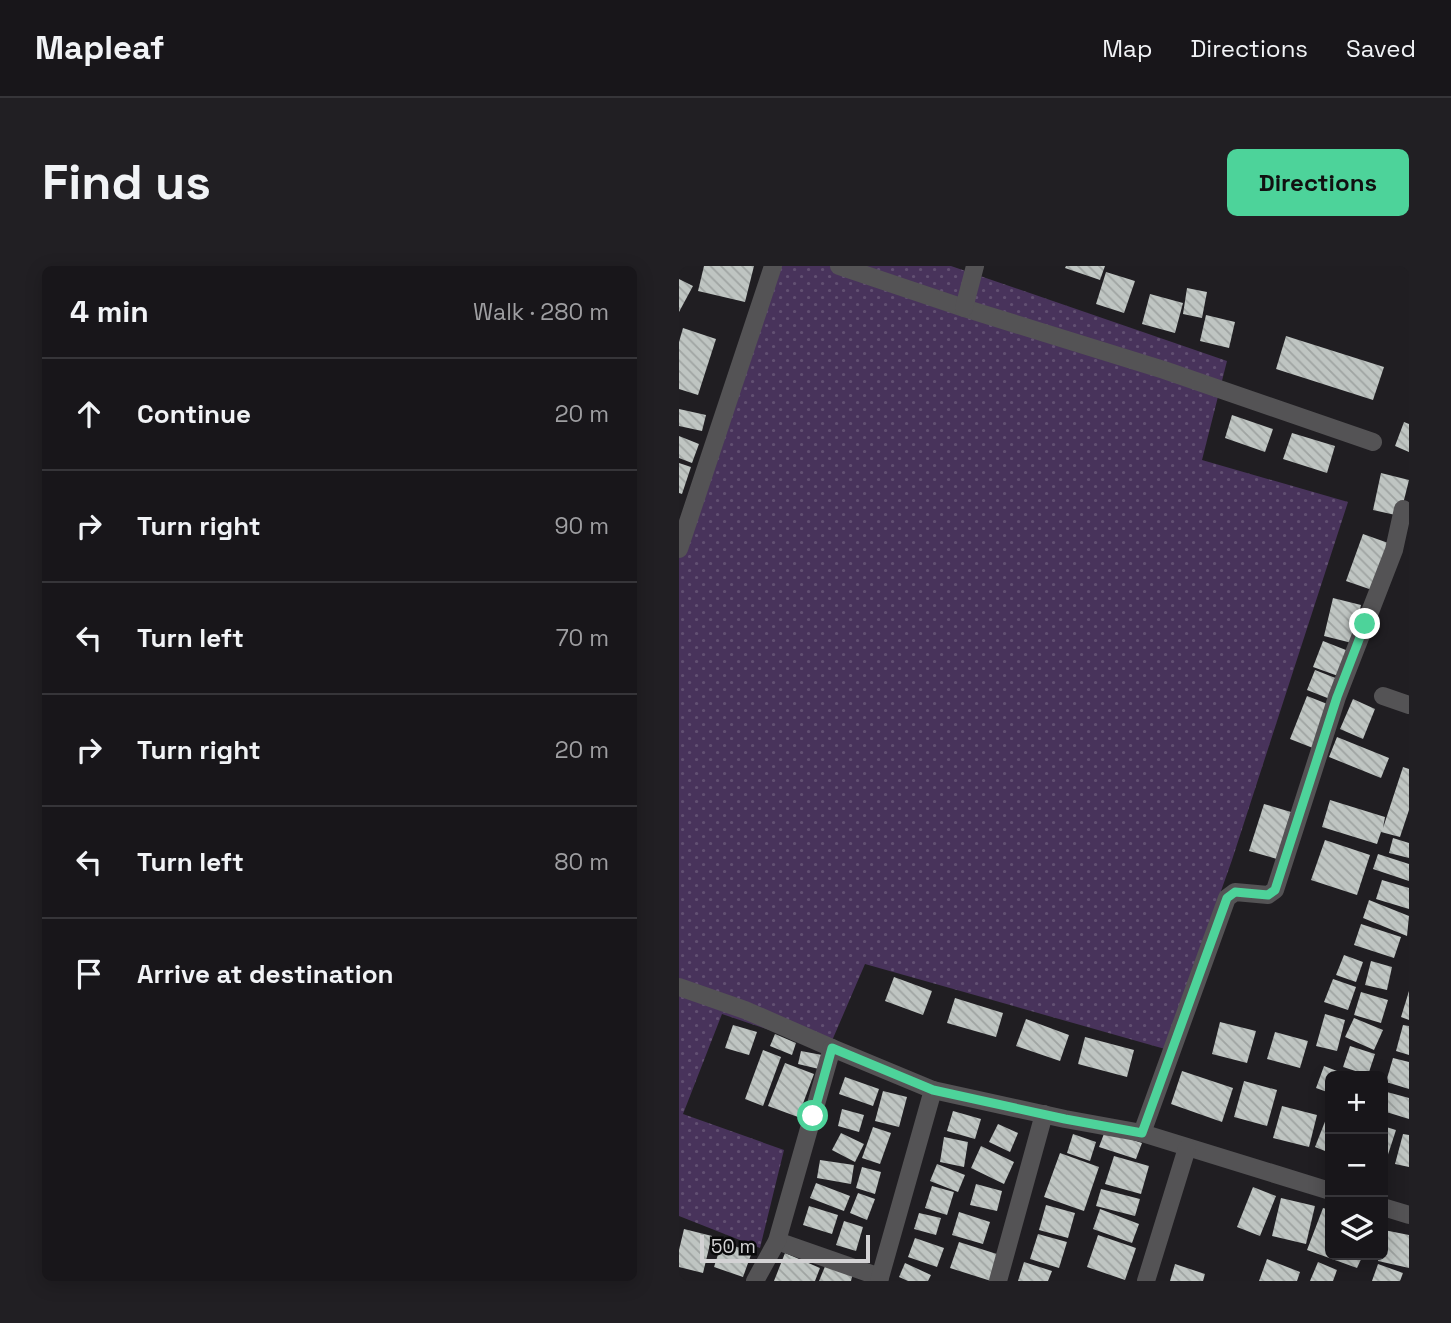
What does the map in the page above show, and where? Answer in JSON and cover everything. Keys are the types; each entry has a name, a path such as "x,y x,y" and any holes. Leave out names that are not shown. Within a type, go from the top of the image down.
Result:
{"street":[{"path":"679,549 773,266"},
{"path":"839,266 1164,370 1373,442"},
{"path":"964,308 975,266"},
{"path":"1142,1133 1227,898 1235,892 1268,895 1275,890 1337,697 1394,550 1403,509"},
{"path":"1383,696 1409,705"},
{"path":"679,987 745,1010 933,1090 1142,1133 1325,1189"},
{"path":"755,1281 777,1241 832,1048"},
{"path":"777,1241 880,1279 933,1090"},
{"path":"998,1281 1044,1114"},
{"path":"1146,1281 1187,1148"},
{"path":"1388,1209 1409,1215"}],"shaded area":[{"path":"771,266 951,266 1227,361 1202,460 1348,502 1232,860 1165,1049 865,964 828,1050 722,1014 683,1114 784,1150 760,1248 679,1216 679,539"}],"building":[{"path":"704,266 754,266 745,302 698,291"},
{"path":"1105,266 1100,280 1065,268"},
{"path":"1106,272 1135,281 1124,313 1096,304"},
{"path":"679,279 693,286 679,312"},
{"path":"1187,288 1207,292 1202,318 1183,314"},
{"path":"1150,294 1183,303 1175,333 1142,324"},
{"path":"1206,315 1235,322 1229,348 1200,341"},
{"path":"683,328 716,339 698,395 679,389 679,342"},
{"path":"1286,336 1384,367 1373,400 1276,369"},
{"path":"679,409 706,415 702,431 679,426"},
{"path":"1232,415 1273,429 1265,452 1225,438"},
{"path":"1404,422 1409,424 1409,452 1395,446"},
{"path":"1292,433 1335,446 1327,473 1283,459"},
{"path":"679,436 699,444 692,463 679,458"},
{"path":"679,463 691,467 682,494 679,493"},
{"path":"1381,473 1409,480 1400,516 1373,510"},
{"path":"1363,534 1391,544 1375,591 1346,581"},
{"path":"1333,598 1361,605 1352,643 1324,636"},
{"path":"1323,641 1351,652 1341,677 1313,667"},
{"path":"1315,670 1338,679 1330,699 1307,690"},
{"path":"1307,696 1330,705 1313,748 1290,739"},
{"path":"1353,699 1375,709 1363,739 1340,729"},
{"path":"1337,737 1389,758 1381,778 1329,757"},
{"path":"1403,767 1409,769 1409,810 1400,837 1381,832 1377,844 1322,827 1330,800 1385,817 1383,828"},
{"path":"1264,804 1291,812 1277,859 1249,851"},
{"path":"1393,838 1409,843 1409,858 1389,853"},
{"path":"1325,840 1370,855 1357,895 1311,880"},
{"path":"1378,854 1409,864 1409,881 1373,869"},
{"path":"1382,880 1409,888 1409,909 1376,899"},
{"path":"1369,900 1409,916 1407,936 1363,918"},
{"path":"1361,924 1401,937 1394,958 1354,945"},
{"path":"1344,955 1363,962 1356,982 1336,975"},
{"path":"1371,961 1392,967 1387,990 1365,985"},
{"path":"894,977 932,991 923,1015 885,1001"},
{"path":"1333,979 1356,987 1348,1010 1324,1002"},
{"path":"1409,991 1409,1020 1401,1017"},
{"path":"1361,992 1388,1000 1381,1023 1354,1015"},
{"path":"955,998 1003,1013 996,1037 947,1023"},
{"path":"1325,1014 1345,1020 1337,1051 1316,1046"},
{"path":"1354,1018 1383,1030 1374,1050 1345,1037"},
{"path":"1026,1019 1069,1035 1060,1061 1016,1046"},
{"path":"1220,1022 1256,1031 1247,1063 1212,1054"},
{"path":"733,1025 757,1032 749,1055 725,1048"},
{"path":"1403,1025 1409,1026 1409,1055 1396,1051"},
{"path":"1275,1032 1308,1041 1300,1068 1267,1059"},
{"path":"775,1034 796,1043 792,1055 770,1046"},
{"path":"1085,1037 1134,1050 1127,1077 1078,1064"},
{"path":"1350,1046 1375,1054 1369,1071 1343,1067"},
{"path":"763,1050 781,1057 763,1106 745,1099"},
{"path":"801,1051 822,1055 819,1069 798,1064"},
{"path":"1393,1058 1409,1062 1409,1089 1388,1083"},
{"path":"785,1063 814,1074 798,1117 768,1106"},
{"path":"1324,1066 1337,1071 1325,1071 1325,1091 1316,1088"},
{"path":"1182,1071 1233,1088 1222,1122 1171,1104"},
{"path":"845,1077 879,1089 873,1106 839,1094"},
{"path":"1244,1081 1277,1090 1267,1126 1234,1117"},
{"path":"883,1091 907,1097 899,1127 875,1121"},
{"path":"1388,1092 1409,1098 1409,1119 1388,1113"},
{"path":"1282,1106 1317,1115 1309,1147 1273,1138"},
{"path":"842,1109 864,1115 859,1132 838,1126"},
{"path":"953,1111 981,1119 975,1139 947,1131"},
{"path":"1325,1122 1325,1151 1315,1147"},
{"path":"998,1124 1018,1133 1010,1152 989,1142"},
{"path":"873,1127 891,1133 880,1164 862,1158"},
{"path":"1388,1128 1396,1130 1388,1155"},
{"path":"1105,1131 1142,1143 1136,1159 1099,1147"},
{"path":"841,1133 864,1144 855,1162 832,1150"},
{"path":"1073,1134 1096,1142 1090,1161 1067,1153"},
{"path":"1403,1134 1409,1135 1409,1167 1395,1164"},
{"path":"944,1137 968,1142 964,1167 940,1162"},
{"path":"981,1146 1014,1162 1004,1184 971,1168"},
{"path":"1060,1153 1099,1167 1084,1211 1044,1197"},
{"path":"1114,1156 1149,1166 1141,1194 1105,1184"},
{"path":"820,1160 854,1165 851,1184 817,1178"},
{"path":"937,1164 965,1175 958,1192 930,1181"},
{"path":"862,1167 881,1172 875,1194 856,1188"},
{"path":"816,1183 850,1196 844,1211 810,1198"},
{"path":"976,1184 1002,1191 997,1211 970,1205"},
{"path":"932,1186 954,1192 947,1215 925,1208"},
{"path":"1253,1187 1276,1196 1260,1236 1237,1227"},
{"path":"1101,1189 1140,1199 1135,1216 1096,1206"},
{"path":"858,1193 875,1199 867,1220 850,1213"},
{"path":"1281,1198 1315,1206 1306,1244 1272,1236"},
{"path":"1046,1205 1075,1213 1068,1238 1039,1230"},
{"path":"809,1206 838,1215 832,1234 803,1225"},
{"path":"1323,1208 1325,1209 1325,1256 1307,1250"},
{"path":"1100,1209 1139,1224 1132,1243 1093,1229"},
{"path":"959,1212 990,1222 983,1244 952,1235"},
{"path":"919,1213 941,1218 936,1235 914,1229"},
{"path":"844,1221 863,1227 856,1251 836,1245"},
{"path":"684,1229 712,1236 703,1273 679,1267 679,1250"},
{"path":"1388,1231 1409,1235 1409,1268 1378,1261 1388,1260"},
{"path":"1038,1234 1067,1242 1059,1268 1030,1259"},
{"path":"1098,1235 1136,1248 1125,1280 1087,1267"},
{"path":"915,1238 944,1248 937,1267 908,1257"},
{"path":"722,1242 752,1252 743,1277 714,1267"},
{"path":"959,1242 1000,1255 991,1281 950,1268"},
{"path":"785,1253 820,1268 815,1281 774,1281"},
{"path":"1267,1259 1300,1272 1297,1281 1259,1281"},
{"path":"1335,1260 1361,1260 1357,1268"},
{"path":"1024,1262 1052,1271 1048,1281 1018,1281"},
{"path":"1318,1262 1337,1270 1333,1281 1310,1281"},
{"path":"905,1263 931,1275 928,1281 908,1281 899,1277"},
{"path":"826,1264 853,1273 851,1281 819,1281"},
{"path":"1175,1264 1205,1274 1203,1281 1170,1281"},
{"path":"1378,1264 1403,1273 1400,1281 1372,1281"}],"route":[{"path":"813,1116 832,1048 933,1090 1142,1133 1227,898 1235,892 1268,895 1275,890 1303,797 1365,624"}]}
